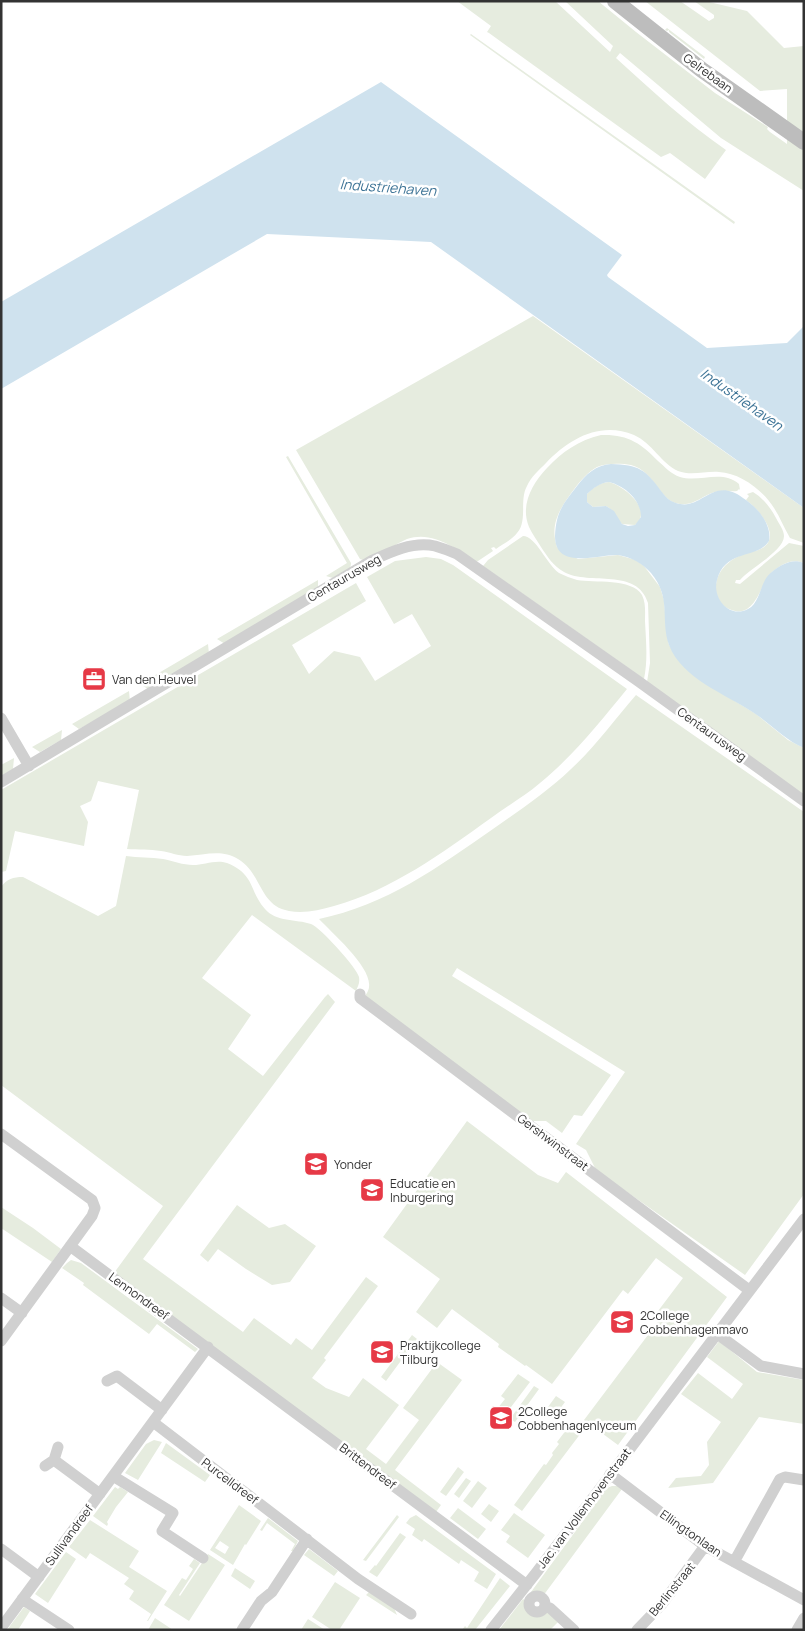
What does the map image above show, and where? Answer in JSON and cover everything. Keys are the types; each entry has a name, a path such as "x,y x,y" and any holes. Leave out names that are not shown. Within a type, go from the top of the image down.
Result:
{"street":[{"name":"Gelrebaan","path":"615,1 702,70 804,135"},
{"name":"Gelrebaan","path":"624,1 804,142"},
{"name":"Centaurusweg","path":"1,782 371,561 394,550 418,545 434,546 457,554 804,801"},
{"path":"1,718 29,766"},
{"name":"Gershwinstraat","path":"360,994 360,998 749,1290"},
{"path":"1,1134 92,1200 95,1208 92,1216 1,1341"},
{"name":"Jac. van Vollenhovenstraat","path":"491,1630 804,1219"},
{"name":"Lennondreef","path":"70,1246 208,1347"},
{"path":"1,1298 22,1313"},
{"path":"716,1333 761,1366 804,1374"},
{"name":"Sullivandreef","path":"1,1628 208,1347"},
{"name":"Brittendreef","path":"208,1347 527,1585"},
{"path":"114,1375 162,1410"},
{"name":"Purcelldreef","path":"153,1422 358,1579 410,1614"},
{"path":"44,1466 54,1460 58,1447"},
{"name":"Sullivandreef","path":"54,1460 100,1494"},
{"name":"Ellingtonlaan","path":"610,1474 705,1546 804,1600"},
{"path":"113,1476 173,1514 162,1531 203,1558"},
{"path":"734,1562 780,1479 785,1477 804,1480"},
{"path":"242,1630 261,1601 272,1592 307,1539"},
{"name":"Berlinstraat","path":"637,1630 662,1604 705,1546"},
{"name":"Sullivandreef","path":"1,1550 39,1577"},
{"path":"22,1600 69,1630"},
{"path":"544,1606 550,1608 574,1630"},
{"path":"797,1630 804,1618"}],"shaded area":[{"path":"457,1 555,1 610,52 613,46 565,1 598,1 715,93 768,127 767,129 770,132 787,144 787,89 760,91 645,1 680,1 709,21 714,18 714,15 694,1 705,1 747,11 784,48 804,46 804,191 721,138 620,53 616,58 683,117 726,150 705,179 670,153 661,157 487,32 491,26"},
{"path":"667,28 705,57 704,59 669,32 669,30 665,30"},
{"path":"470,35 735,222 734,224"},
{"path":"533,316 804,508 804,543 790,538 769,501 743,479 719,472 693,473 678,471 667,464 652,448 634,435 609,430 597,431 575,440 555,454 541,468 527,486 522,523 517,533 496,549 494,547 491,548 493,551 478,561 476,562 444,542 426,537 407,539 369,562 360,559 296,450"},
{"path":"601,435 618,436 633,441 646,449 671,472 680,477 695,479 725,477 739,484 740,490 715,492 694,502 680,504 667,498 652,479 639,468 623,464 609,464 597,467 585,476 565,502 555,523 555,538 557,547 578,559 618,555 636,560 644,566 660,587 664,600 669,645 680,662 696,677 756,714 788,740 804,748 804,796 647,682 650,663 648,603 642,592 634,585 623,581 587,578 564,572 551,561 529,527 526,511 529,495 547,468 578,443"},
{"path":"288,456 351,563 350,571 336,579 326,576 347,563 286,457"},
{"path":"609,482 622,488 635,499 641,513 640,519 635,525 622,524 606,506 593,507 587,502 587,494 594,487"},
{"path":"753,492 772,511 784,536 778,548 772,554 740,580 736,580 735,583 740,584 789,543 804,546 804,563 798,561 790,562 776,569 768,577 754,602 744,611 737,611 726,608 720,602 717,598 716,585 717,578 724,567 734,559 758,550 769,542 770,535 766,522 746,500 749,496 747,494"},
{"path":"523,536 528,537 537,546 559,573 577,580 612,582 630,586 642,595 645,608 646,650 644,679 483,566 488,560"},
{"path":"426,557 441,559 453,565 627,689 575,750 552,773 528,792 416,869 355,899 312,911 295,912 279,908 266,896 246,865 232,856 213,853 184,856 157,850 127,849 139,790 98,781 91,801 80,806 88,822 84,846 15,831 6,871 1,872 1,790 356,583 366,601 292,645 309,674 334,651 360,657 375,681 431,646 412,614 394,624 367,577 395,561"},
{"path":"318,580 318,591 225,644 217,639"},
{"path":"208,644 209,654 148,689 140,684"},
{"path":"129,691 130,702 79,729 72,724"},
{"path":"636,695 804,812 804,1194 745,1275 600,1173 595,1168 586,1150 576,1144 625,1072 457,968 452,976 611,1075 582,1116 574,1115 562,1133 546,1121 529,1121 364,997 369,987 364,970 358,960 319,919 367,905 389,895 452,858 513,815 562,777 580,760"},
{"path":"62,730 61,740 40,752 32,747"},
{"path":"14,758 13,769 1,776 1,765"},
{"path":"126,856 163,859 189,865 223,862 236,867 247,878 265,909 280,918 305,922 316,927 330,940 357,972 359,983 356,991 252,915 202,978 251,1015 228,1049 263,1076 325,997 328,994 335,1002 143,1259 243,1332 254,1318 291,1345 296,1338 312,1350 366,1277 378,1286 324,1358 326,1360 312,1378 326,1388 349,1397 363,1378 399,1405 366,1449 386,1464 419,1420 403,1408 437,1362 462,1380 395,1470 441,1505 436,1512 114,1273 163,1206 1,1085 1,887 10,879 23,877 98,916 116,906"},
{"path":"467,1121 538,1175 558,1183 566,1172 727,1297 618,1445 584,1420 660,1319 655,1315 683,1278 656,1258 628,1294 623,1290 552,1384 498,1347 499,1344 452,1309 437,1328 416,1312 440,1279 383,1237"},
{"path":"237,1205 269,1228 285,1224 316,1246 290,1282 272,1285 218,1249 208,1262 200,1255"},
{"path":"1,1207 61,1249 52,1262 1,1228"},
{"path":"71,1260 81,1263 198,1349 195,1352 157,1324 149,1334 62,1268"},
{"path":"412,1335 417,1339 386,1381 381,1377"},
{"path":"719,1341 757,1372 804,1380 804,1424 759,1417 713,1483 668,1488 676,1478 701,1476 709,1465 707,1442 721,1422 681,1394 698,1373 732,1399 743,1384 707,1357"},
{"path":"518,1374 530,1382 505,1415 497,1409 505,1399 501,1396"},
{"path":"534,1386 539,1389 515,1422 510,1419"},
{"path":"556,1396 565,1402 556,1414 548,1407"},
{"path":"570,1425 581,1433 522,1511 514,1505 544,1464 546,1465 553,1455 552,1453 559,1444 557,1442"},
{"path":"154,1440 162,1442 138,1480 125,1473 146,1444"},
{"path":"166,1443 210,1475 205,1482 161,1453"},
{"path":"458,1467 464,1472 446,1496 440,1492"},
{"path":"466,1478 471,1481 459,1498 454,1494"},
{"path":"478,1481 487,1488 472,1508 463,1501"},
{"path":"618,1486 622,1489 543,1596 531,1595 531,1592 607,1488"},
{"path":"115,1487 118,1489 120,1487 128,1492 116,1507 107,1522 107,1526 93,1516"},
{"path":"489,1504 499,1511 491,1522 481,1514"},
{"path":"239,1505 261,1521 233,1565 210,1550","holes":["220,1541 229,1547 225,1554 215,1548"]},
{"path":"458,1508 486,1529 478,1539 450,1518"},
{"path":"514,1513 545,1535 528,1558 506,1542 510,1536 501,1530"},
{"path":"397,1515 399,1517 366,1561 363,1560"},
{"path":"416,1515 496,1574 487,1589 474,1581 479,1572 461,1560 459,1564 424,1539 422,1542 412,1535 415,1529 406,1523"},
{"path":"268,1518 298,1541 293,1551 291,1551 295,1544 267,1523 262,1531 260,1530"},
{"path":"90,1520 139,1551 129,1567 167,1591 148,1621 151,1614 129,1599 134,1591 124,1584 129,1578 90,1553 86,1559 69,1547"},
{"path":"400,1533 406,1537 377,1577 369,1572 376,1566"},
{"path":"309,1549 338,1571 334,1576 304,1555"},
{"path":"66,1552 76,1559 48,1603 35,1594"},
{"path":"208,1554 225,1565 189,1621 164,1605 182,1578 186,1580 193,1569 189,1566 194,1559 200,1563 180,1596"},
{"path":"235,1568 255,1581 250,1589 231,1576"},
{"path":"500,1578 510,1586 475,1630 462,1630 465,1626 467,1628"},
{"path":"335,1582 360,1598 339,1630 332,1630 312,1617"},
{"path":"369,1592 394,1608 397,1615 366,1595"},
{"path":"523,1599 526,1601 529,1612 535,1614 545,1611 559,1621 550,1630 499,1630"},
{"path":"24,1607 30,1611 18,1630 7,1630"},
{"path":"155,1618 173,1630 148,1630"},
{"path":"308,1619 325,1630 301,1630"}],"water":[{"name":"Industriehaven","path":"381,82 622,255 607,275 608,277 707,348 787,343 804,326 804,508 431,242 267,234 1,389 1,302"},
{"path":"606,465 635,467 646,473 667,498 676,503 693,503 723,490 743,498 760,513 767,526 769,541 757,551 727,563 721,570 717,580 717,594 729,609 741,611 748,609 754,604 765,580 772,571 790,562 798,561 804,563 804,748 791,741 754,713 706,685 675,657 669,645 665,626 664,600 661,591 651,573 644,566 632,559 618,555 590,558 570,557 562,554 557,547 555,536 557,521 564,503 588,474 596,468","holes":["609,482 626,490 638,505 641,517 635,525 628,526 622,524 614,511 606,506 593,507 587,502 587,494 597,486"]}],"place":[{"name":"Van den Heuvel","path":"94,679"},
{"name":"Yonder","path":"316,1164"},
{"name":"Educatie en Inburgering","path":"372,1190"},
{"name":"2College Cobbenhagenmavo","path":"622,1322"},
{"name":"Praktijkcollege Tilburg","path":"382,1352"},
{"name":"2College Cobbenhagenlyceum","path":"501,1418"}]}
